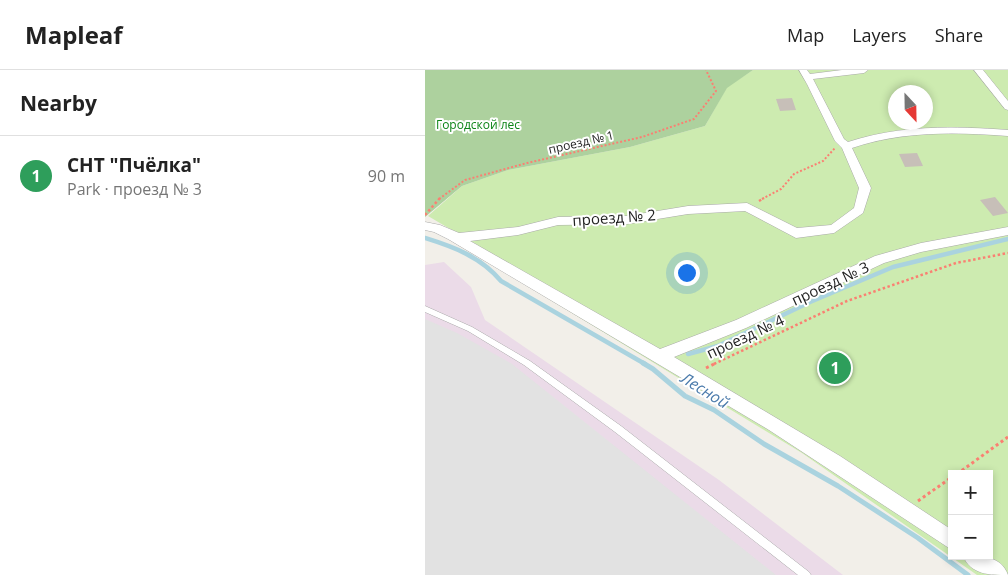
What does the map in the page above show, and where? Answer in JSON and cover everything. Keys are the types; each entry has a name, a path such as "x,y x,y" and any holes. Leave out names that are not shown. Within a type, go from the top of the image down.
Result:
{"street":[{"path":"864,70 805,73 843,143 937,130 1008,133"},
{"path":"978,70 1008,106"},
{"name":"проезд № 2","path":"458,238 518,231 558,221 627,220 688,210 747,208 796,233 835,229 859,210 865,188 843,143"},
{"path":"425,226 430,226 458,238 691,375 907,509 948,539"},
{"name":"проезд № 3","path":"659,356 693,344 788,302 835,278 893,255 1008,230"},
{"path":"978,560 999,575"}],"lane":[{"path":"425,308 470,329 527,363 618,428 806,575"}],"path":[{"name":"проезд № 1","path":"425,215 441,197 465,180 527,163 642,137 694,119 716,91 706,70"},
{"path":"747,208 781,189 794,174 823,161 843,143"},
{"name":"проезд № 4","path":"691,375 847,300 956,263 1008,254"},
{"path":"963,470 1008,437"},
{"path":"907,509 948,480"}],"shaded area":[{"path":"444,262 471,287 485,320 719,480 843,575 425,575 425,265"},
{"path":"425,319 457,333 512,364 776,575 425,575"}],"green space":[{"name":"Городской лес","path":"425,70 753,70 727,88 705,126 630,147 508,170 462,186 425,217"},
{"path":"753,70 1008,70 1008,575 977,575 955,560 993,560 993,470 948,470 948,555 802,453 521,282 479,246 428,216 462,186 508,170 630,147 705,126 727,87"}],"building":[{"path":"792,98 796,110 780,111 776,99"},
{"path":"917,153 923,166 905,167 899,154"},
{"path":"995,197 1008,213 993,216 980,200"}],"waterway":[{"name":"Лесной","path":"425,238 457,249 476,259 501,281 645,364"},
{"path":"688,354 718,346 810,302 893,267 1008,239"},
{"name":"Лесной","path":"643,363 685,396 714,410 764,444 838,486 918,538 968,575"}],"place":[{"name":"СНТ \"Пчёлка\"","path":"835,368"}]}
